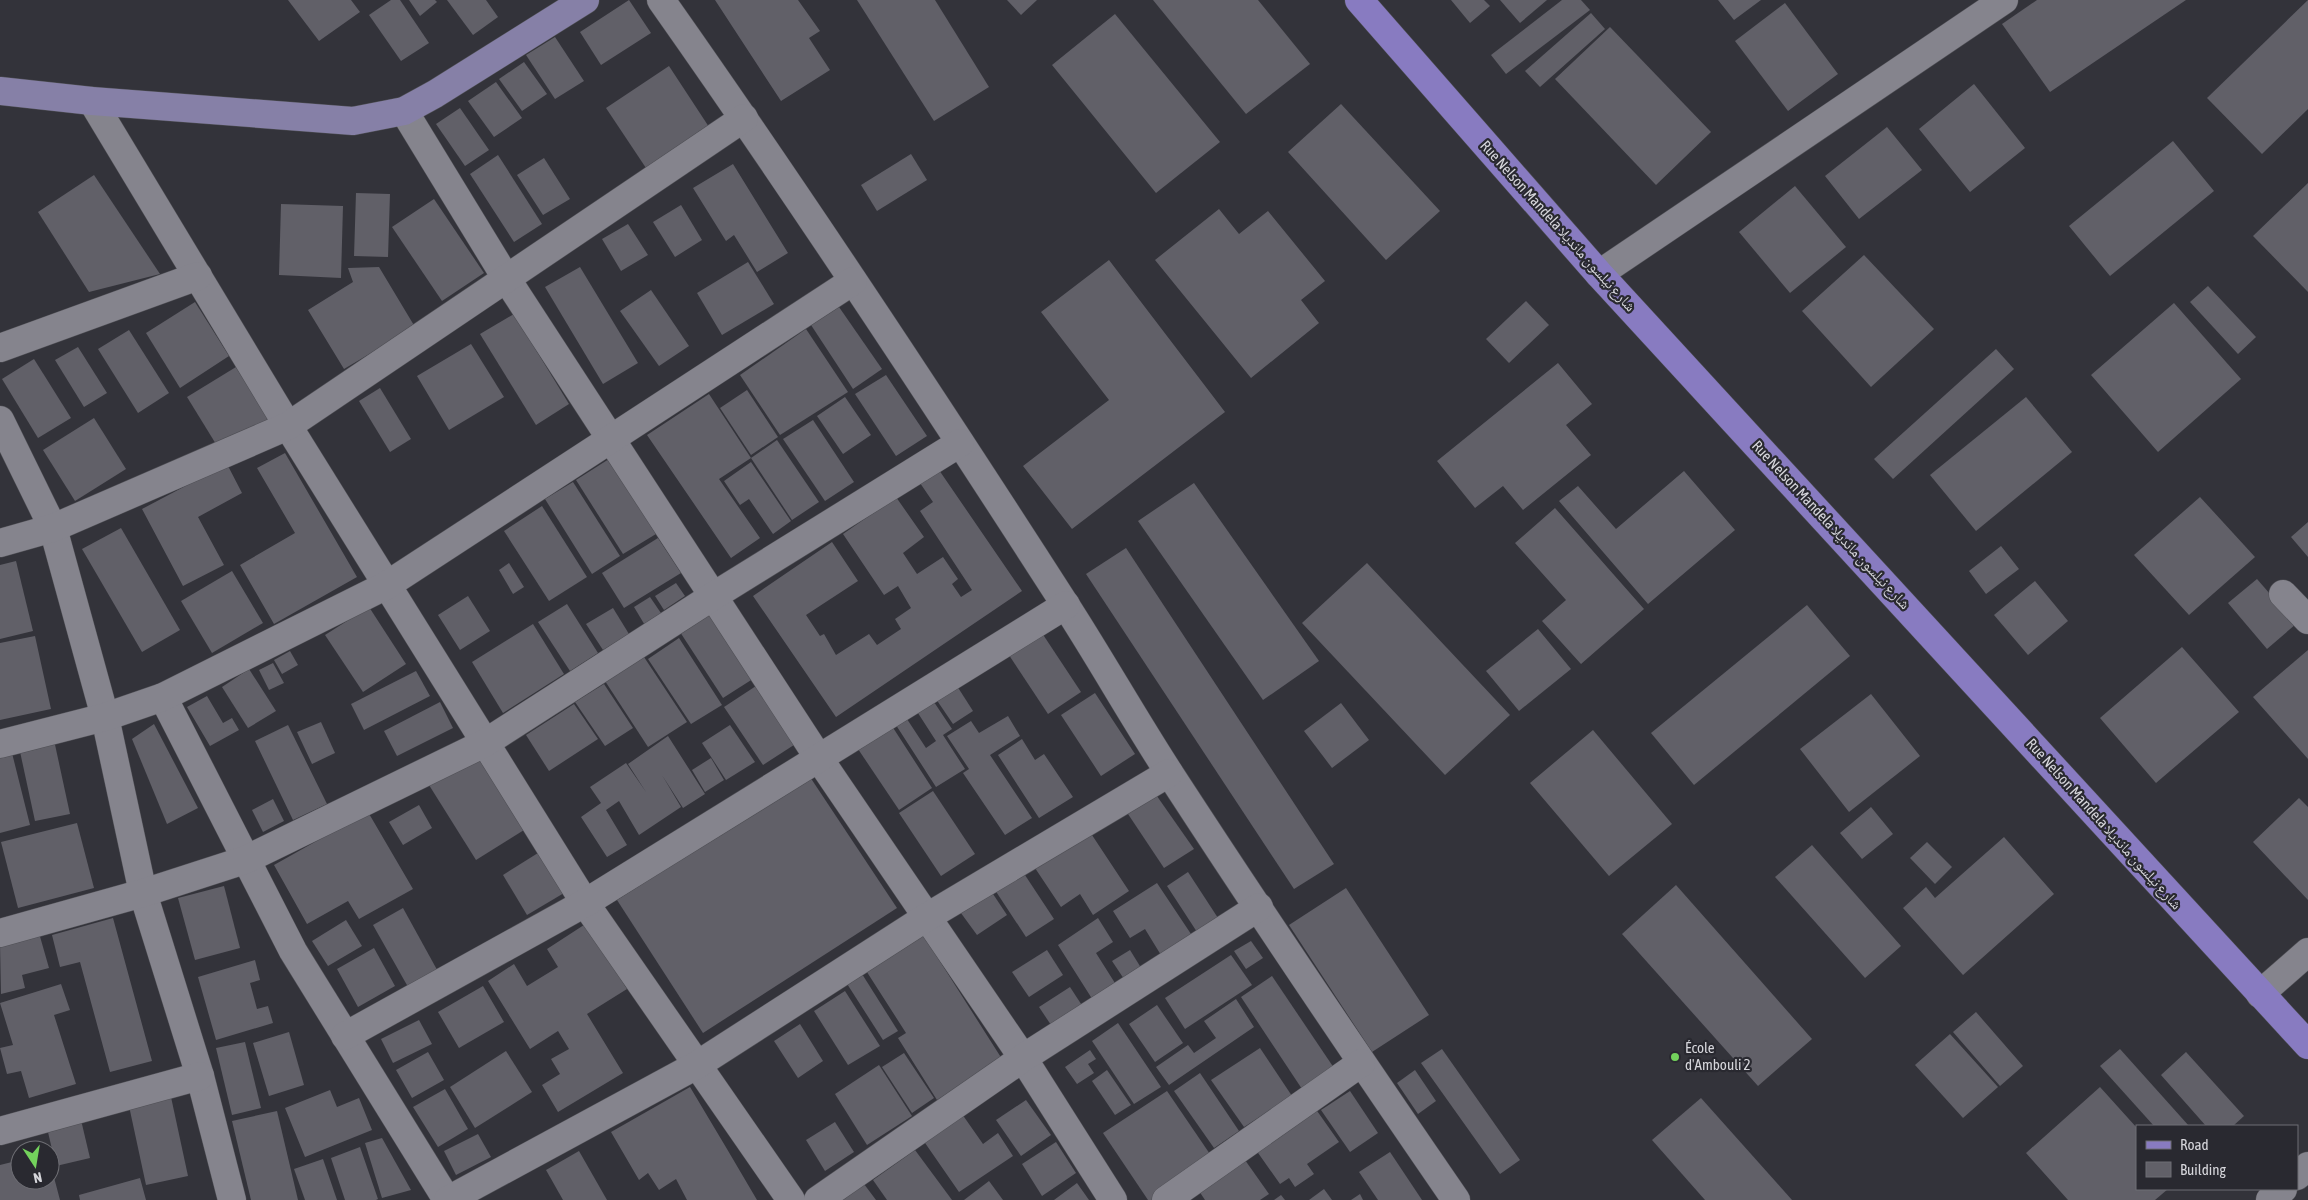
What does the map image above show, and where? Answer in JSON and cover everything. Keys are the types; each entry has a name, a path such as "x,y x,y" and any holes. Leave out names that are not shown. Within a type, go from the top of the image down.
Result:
{"main road":[{"name":"Rue Nelson Mandela شارع نيلسون مانديلا","path":"1359,0 1600,274 2308,1045"}],"street":[{"path":"0,91 92,101 352,121 404,111 435,94 585,0"},
{"path":"661,0 744,118 853,281 1066,605 1169,773 1361,1063 1456,1200"},
{"path":"1600,274 2004,0"},
{"path":"92,101 288,426 585,903 791,1200"},
{"path":"404,111 506,278 715,596 818,757 1023,1058 1113,1200"},
{"path":"0,543 53,528 288,426 744,118"},
{"path":"0,348 198,276"},
{"path":"0,744 105,717 163,697 387,585 613,440 853,281"},
{"path":"0,420 53,528 105,717 143,893 200,1076 232,1200"},
{"path":"0,933 143,893 245,860 486,743 715,596 960,443"},
{"path":"2282,594 2308,620"},
{"path":"345,1036 585,903 1066,605"},
{"path":"163,697 245,860 294,951 448,1200 697,1065 927,917 1169,773"},
{"path":"818,1200 1023,1058 1259,907"},
{"path":"2260,994 2308,952"},
{"path":"1166,1200 1361,1063"},
{"path":"0,1131 200,1076"},
{"path":"2298,1175 2308,1166"},
{"path":"2270,1200 2282,1190"}],"building":[{"path":"288,0 351,0 360,12 319,41"},
{"path":"391,0 400,0 429,43 401,61 369,15"},
{"path":"409,0 435,0 437,2 420,16"},
{"path":"447,0 486,0 498,17 473,35"},
{"path":"629,0 651,33 601,65 580,32"},
{"path":"715,0 798,0 820,31 809,38 830,70 781,101"},
{"path":"857,0 935,0 989,87 934,121"},
{"path":"1007,0 1037,0 1021,15"},
{"path":"1153,0 1258,0 1310,64 1246,114"},
{"path":"1451,0 1484,0 1490,6 1470,23"},
{"path":"1500,0 1547,0 1520,23"},
{"path":"1562,0 1581,0 1590,10 1506,74 1491,55"},
{"path":"1718,0 1761,0 1734,20"},
{"path":"2037,0 2186,0 2050,92 2002,24"},
{"path":"2308,0 2308,109 2262,154 2207,98"},
{"path":"1785,3 1838,74 1788,111 1735,41"},
{"path":"1591,13 1605,29 1540,87 1525,71"},
{"path":"1115,14 1220,142 1156,193 1052,65"},
{"path":"1610,27 1711,132 1656,185 1555,79"},
{"path":"555,37 584,81 555,99 526,55"},
{"path":"524,62 547,94 522,111 499,79"},
{"path":"669,66 709,127 646,168 606,108"},
{"path":"496,82 522,118 494,137 468,101"},
{"path":"1974,84 2025,148 1970,192 1919,129"},
{"path":"1341,104 1440,211 1386,260 1288,152"},
{"path":"460,108 489,150 465,166 436,124"},
{"path":"1887,127 1922,170 1859,219 1825,176"},
{"path":"2173,141 2214,191 2110,276 2069,226"},
{"path":"911,154 927,180 877,211 861,185"},
{"path":"498,155 542,224 514,242 470,174"},
{"path":"544,158 570,199 543,215 517,175"},
{"path":"733,164 788,253 757,272 734,235 726,241 693,188"},
{"path":"94,175 160,274 89,292 38,212"},
{"path":"2308,183 2308,292 2253,236"},
{"path":"1795,186 1846,247 1790,293 1739,232"},
{"path":"356,193 390,194 388,257 354,256"},
{"path":"434,199 484,273 442,301 392,227"},
{"path":"281,204 343,206 341,278 279,275"},
{"path":"681,205 702,240 675,257 653,222"},
{"path":"1219,209 1239,234 1268,211 1325,281 1301,300 1319,323 1251,378 1155,260"},
{"path":"628,224 648,255 621,271 602,239"},
{"path":"1864,255 1934,329 1871,387 1802,311"},
{"path":"1109,260 1225,412 1072,529 1023,466 1109,400 1041,312"},
{"path":"748,262 774,304 722,335 697,293"},
{"path":"379,267 415,327 344,369 308,310 353,282 348,268"},
{"path":"580,267 638,363 603,384 545,287"},
{"path":"2208,286 2256,337 2238,354 2190,302"},
{"path":"651,290 689,346 659,366 620,311"},
{"path":"1526,301 1549,325 1509,363 1486,339"},
{"path":"195,302 229,356 180,388 146,333"},
{"path":"2174,303 2241,379 2158,452 2091,375"},
{"path":"839,307 882,369 853,389 811,325"},
{"path":"514,314 569,404 536,425 480,334"},
{"path":"806,329 848,392 780,435 740,375"},
{"path":"129,330 169,393 138,413 98,349"},
{"path":"471,344 504,397 449,430 417,376"},
{"path":"78,347 107,393 84,407 55,360"},
{"path":"1996,349 2014,369 1893,479 1874,459"},
{"path":"34,359 71,418 38,438 2,379"},
{"path":"1558,363 1592,404 1566,425 1591,455 1523,510 1503,486 1475,508 1437,461"},
{"path":"236,367 269,419 219,449 187,397"},
{"path":"886,375 927,436 896,456 855,394"},
{"path":"380,388 411,439 390,452 359,401"},
{"path":"747,390 778,437 751,455 720,408"},
{"path":"709,394 751,458 719,479 760,538 731,558 647,435"},
{"path":"845,397 871,435 843,454 817,416"},
{"path":"2026,397 2072,452 1976,531 1930,475"},
{"path":"94,418 126,469 75,501 43,450"},
{"path":"813,420 854,482 825,501 783,439"},
{"path":"777,440 819,502 792,520 751,458"},
{"path":"285,453 357,577 274,624 240,565 295,533 257,468"},
{"path":"609,459 656,534 623,554 576,480"},
{"path":"751,462 791,521 773,534 749,499 740,505 724,481"},
{"path":"227,464 242,493 198,517 224,565 183,586 142,509"},
{"path":"939,470 1022,591 836,717 753,596 832,542 858,581 806,615 820,636 824,634 836,655 869,634 877,645 901,629 895,619 911,608 898,586 884,595 843,534 896,497 924,537 903,553 917,574 943,557 958,579 952,584 961,597 972,590 920,511 933,502 920,483"},
{"path":"1684,471 1735,530 1648,604 1559,501 1578,486 1616,529"},
{"path":"573,482 620,556 592,574 545,499"},
{"path":"1194,483 1319,661 1263,700 1138,521"},
{"path":"2200,497 2255,557 2189,615 2134,555"},
{"path":"542,506 587,577 549,601 504,531"},
{"path":"1555,508 1644,609 1581,664 1542,621 1566,600 1515,543"},
{"path":"2308,522 2308,557 2291,537"},
{"path":"121,528 180,630 142,652 82,549"},
{"path":"658,538 681,573 624,608 602,573"},
{"path":"2001,546 2019,569 1986,594 1969,571"},
{"path":"1126,548 1334,864 1294,889 1086,574"},
{"path":"16,561 33,631 0,639 0,565"},
{"path":"509,563 524,587 513,594 499,570"},
{"path":"1367,563 1510,715 1445,775 1302,623"},
{"path":"232,571 263,623 212,653 181,601"},
{"path":"2257,579 2296,624 2267,649 2228,603"},
{"path":"2035,581 2068,621 2028,655 1994,615"},
{"path":"676,583 685,596 664,610 655,596"},
{"path":"468,596 490,631 460,650 438,615"},
{"path":"650,597 663,616 646,627 634,607"},
{"path":"567,604 598,653 570,671 538,622"},
{"path":"1807,605 1850,656 1694,785 1651,733"},
{"path":"369,607 406,664 363,692 325,635"},
{"path":"613,608 629,634 603,650 586,624"},
{"path":"716,610 759,675 723,698 680,632"},
{"path":"533,624 564,674 503,713 472,662"},
{"path":"1038,627 1081,692 1048,714 1005,649"},
{"path":"1538,629 1571,669 1519,711 1486,671"},
{"path":"35,636 51,709 0,720 0,643"},
{"path":"679,638 722,705 691,724 648,659"},
{"path":"2182,647 2239,712 2156,783 2100,718"},
{"path":"2308,650 2308,759 2253,697"},
{"path":"290,651 298,665 282,674 274,660"},
{"path":"644,657 687,722 648,747 605,681"},
{"path":"273,663 284,683 269,690 259,670"},
{"path":"249,669 276,711 248,728 222,687"},
{"path":"416,671 430,696 364,730 351,704"},
{"path":"604,684 633,728 605,746 575,702"},
{"path":"759,684 797,743 763,765 724,707"},
{"path":"957,686 973,711 953,724 936,699"},
{"path":"1095,693 1135,754 1101,776 1061,715"},
{"path":"1871,694 1920,756 1849,812 1800,749"},
{"path":"207,696 223,723 232,718 239,730 210,746 187,707"},
{"path":"932,699 952,729 943,735 965,769 936,787 894,722 905,716 926,748 936,741 916,710"},
{"path":"440,702 453,728 397,756 384,731"},
{"path":"1341,703 1369,740 1332,768 1304,731"},
{"path":"574,704 598,739 549,771 526,735"},
{"path":"1008,716 1020,736 990,755 1032,818 1005,835 963,773 969,769 947,736 971,721 979,733"},
{"path":"321,722 335,753 312,764 297,732"},
{"path":"890,723 932,788 899,810 856,746"},
{"path":"154,724 198,808 167,824 132,739"},
{"path":"288,725 327,804 293,820 255,741"},
{"path":"730,725 755,762 726,780 702,743"},
{"path":"1593,730 1672,824 1609,876 1530,783"},
{"path":"668,736 705,794 683,808 662,775 681,807 639,835 619,801 606,810 627,845 607,857 581,817 601,803 590,787 626,763 646,792 628,764"},
{"path":"1022,739 1035,760 1044,754 1073,797 1039,818 998,755"},
{"path":"54,740 70,814 35,821 19,747"},
{"path":"12,753 30,825 0,833 0,756"},
{"path":"477,755 524,830 476,860 429,785"},
{"path":"711,758 724,780 705,792 692,770"},
{"path":"810,777 897,908 703,1033 617,900"},
{"path":"1152,789 1194,849 1164,868 1124,808"},
{"path":"933,791 975,854 941,876 899,813"},
{"path":"2299,798 2308,807 2308,900 2253,842"},
{"path":"273,799 284,821 263,832 252,810"},
{"path":"419,805 432,828 403,845 389,822"},
{"path":"1871,807 1893,834 1862,859 1840,833"},
{"path":"368,812 413,889 359,919 348,901 307,924 274,865"},
{"path":"77,823 94,888 18,908 1,842"},
{"path":"1090,832 1129,891 1093,915 1080,894 1061,907 1035,868"},
{"path":"2004,837 2054,894 1963,975 1903,908 1926,887 1935,898"},
{"path":"1927,842 1952,867 1935,884 1910,858"},
{"path":"1812,845 1901,946 1865,978 1775,877"},
{"path":"538,853 564,893 527,915 503,875"},
{"path":"1021,869 1054,919 1026,937 993,887"},
{"path":"1188,872 1218,918 1197,932 1167,886"},
{"path":"1157,883 1195,940 1164,960 1145,929 1130,938 1113,911"},
{"path":"1676,885 1812,1039 1758,1086 1622,934"},
{"path":"224,886 240,948 195,960 178,898"},
{"path":"989,888 1007,915 977,935 958,909"},
{"path":"1346,888 1429,1015 1372,1052 1289,925"},
{"path":"403,908 441,977 412,994 373,925"},
{"path":"113,918 152,1061 110,1072 80,962 60,967 52,935"},
{"path":"1098,918 1113,942 1096,953 1120,991 1096,1005 1058,945"},
{"path":"346,920 362,946 328,966 312,941"},
{"path":"587,923 627,989 587,1014 623,1073 558,1112 542,1085 560,1074 551,1059 569,1049 558,1031 530,1049 488,981 514,964 527,986 558,967 547,949"},
{"path":"39,933 49,968 22,975 25,988 1,994 0,944"},
{"path":"922,933 1002,1059 937,1100 898,1038 906,1033 865,969"},
{"path":"1251,941 1263,958 1246,969 1234,951"},
{"path":"374,948 395,986 358,1007 337,969"},
{"path":"1047,950 1063,975 1029,997 1012,972"},
{"path":"1130,950 1143,971 1126,982 1112,961"},
{"path":"1231,955 1252,985 1185,1029 1165,998"},
{"path":"255,960 260,980 250,983 257,1009 268,1006 273,1023 216,1040 198,977"},
{"path":"857,966 898,1031 883,1040 842,976"},
{"path":"1272,976 1334,1068 1302,1089 1241,997"},
{"path":"61,984 70,1010 54,1015 76,1084 29,1098 21,1071 7,1074 0,1048 13,1045 0,1003"},
{"path":"483,986 504,1022 459,1048 438,1012"},
{"path":"1070,987 1085,1010 1055,1031 1039,1007"},
{"path":"845,991 880,1046 848,1065 814,1011"},
{"path":"1236,999 1254,1027 1169,1085 1156,1067 1188,1045 1194,1053 1216,1038 1204,1021"},
{"path":"1157,1005 1183,1043 1155,1062 1129,1024"},
{"path":"1976,1012 2023,1066 2000,1086 1953,1032"},
{"path":"419,1020 432,1044 393,1063 381,1039"},
{"path":"1118,1023 1161,1087 1134,1104 1092,1041"},
{"path":"800,1024 823,1061 798,1078 774,1041"},
{"path":"289,1032 304,1085 269,1096 253,1043"},
{"path":"1950,1034 1998,1087 1963,1118 1915,1065"},
{"path":"245,1042 261,1108 232,1115 216,1048"},
{"path":"1260,1048 1292,1096 1244,1127 1211,1080"},
{"path":"1442,1049 1520,1160 1500,1174 1421,1063"},
{"path":"2120,1049 2188,1125 2153,1125 2100,1066"},
{"path":"1090,1050 1096,1059 1088,1064 1094,1073 1077,1084 1065,1067"},
{"path":"506,1051 532,1092 475,1128 450,1087"},
{"path":"428,1052 444,1080 412,1098 396,1070"},
{"path":"2186,1052 2244,1116 2234,1125 2205,1125 2161,1075"},
{"path":"904,1053 934,1098 912,1113 882,1067"},
{"path":"879,1065 912,1116 867,1145 835,1094"},
{"path":"1107,1070 1131,1105 1115,1115 1092,1081"},
{"path":"1415,1070 1436,1101 1418,1114 1397,1083"},
{"path":"1200,1073 1239,1131 1214,1148 1174,1091"},
{"path":"690,1087 757,1200 687,1200 676,1179 659,1190 648,1173 639,1180 611,1132"},
{"path":"2100,1087 2136,1127 2136,1190 2167,1190 2155,1200 2068,1200 2026,1153"},
{"path":"445,1089 468,1129 438,1147 413,1107"},
{"path":"330,1090 337,1107 359,1098 372,1130 305,1157 285,1108"},
{"path":"1167,1091 1214,1160 1154,1200 1148,1200 1103,1133"},
{"path":"1350,1091 1378,1133 1350,1152 1321,1110"},
{"path":"171,1097 188,1176 146,1185 129,1106"},
{"path":"1701,1098 1792,1200 1705,1200 1652,1140"},
{"path":"1026,1100 1051,1135 1021,1156 996,1120"},
{"path":"1315,1108 1339,1142 1307,1164 1314,1174 1295,1187 1289,1178 1280,1184 1256,1150"},
{"path":"277,1111 298,1200 251,1200 232,1121"},
{"path":"962,1114 983,1144 998,1133 1013,1156 959,1192 923,1140"},
{"path":"81,1120 90,1158 60,1165 60,1140 50,1140 47,1128"},
{"path":"835,1122 854,1152 825,1171 806,1140"},
{"path":"478,1134 491,1157 456,1175 444,1151"},
{"path":"382,1138 411,1190 382,1198 365,1143"},
{"path":"1056,1142 1076,1173 1042,1196 1022,1164"},
{"path":"360,1147 378,1199 376,1200 345,1200 331,1158"},
{"path":"915,1150 952,1200 887,1200 873,1180"},
{"path":"579,1151 607,1200 563,1200 546,1170"},
{"path":"1390,1152 1422,1200 1378,1200 1359,1172"},
{"path":"323,1159 337,1200 305,1200 294,1169"},
{"path":"1245,1160 1269,1194 1260,1200 1205,1200 1199,1191"},
{"path":"10,1162 10,1190 57,1190 60,1200 0,1200 0,1165"},
{"path":"140,1178 146,1200 80,1200 79,1195"},
{"path":"989,1181 1003,1200 964,1200"},
{"path":"1077,1183 1089,1200 1054,1200"},
{"path":"864,1184 876,1200 843,1200"},
{"path":"1324,1189 1332,1200 1309,1200"},
{"path":"1360,1194 1363,1200 1351,1200"},
{"path":"1281,1195 1285,1200 1274,1200"}],"place":[{"name":"École d'Ambouli 2","path":"1675,1057"}]}
